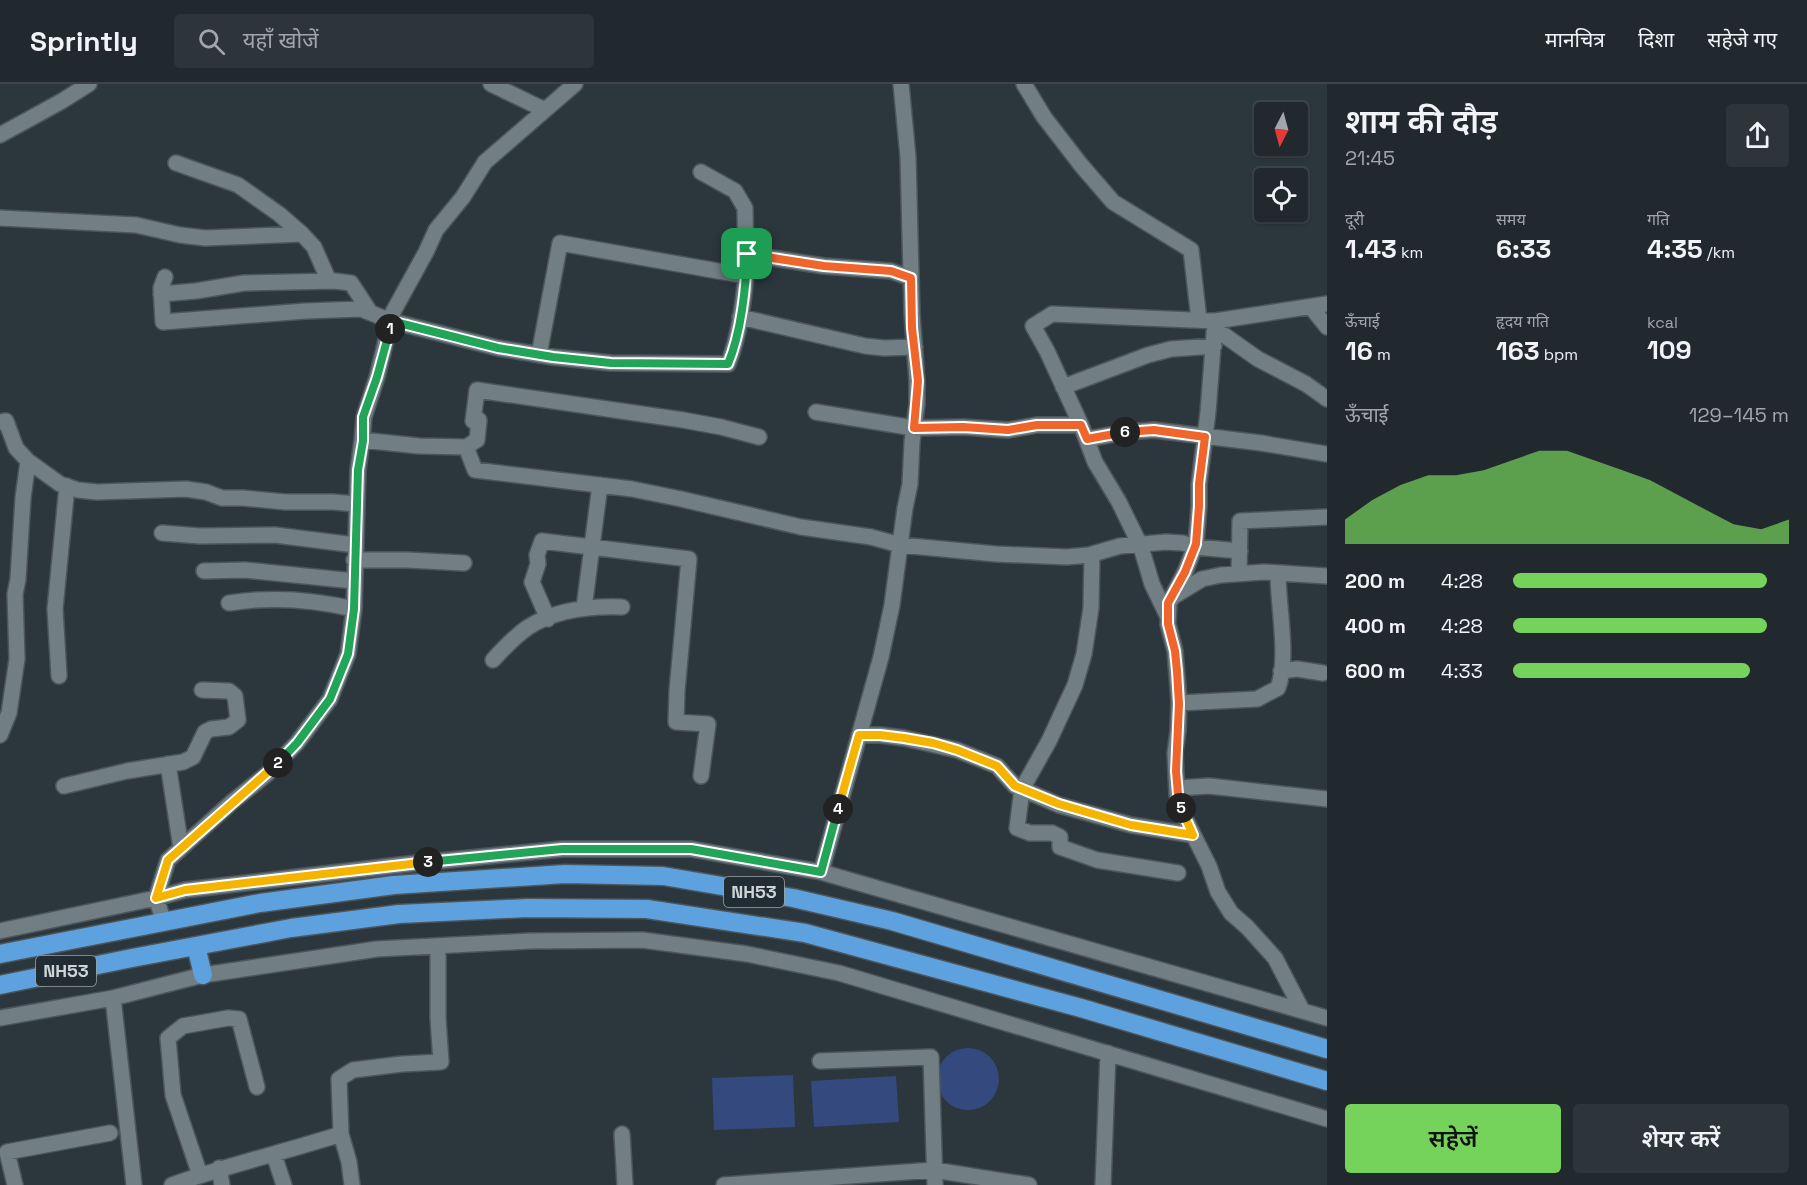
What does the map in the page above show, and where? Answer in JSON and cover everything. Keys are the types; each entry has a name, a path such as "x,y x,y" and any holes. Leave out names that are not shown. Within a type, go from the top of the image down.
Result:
{"highway":[{"name":"NH53","path":"0,954 260,903 394,885 565,874 663,876 793,898 892,921 1327,1049"},
{"name":"NH53","path":"0,985 291,928 399,914 527,908 647,909 805,933 1081,1008 1327,1081"},
{"path":"196,946 203,975"}],"street":[{"path":"0,135 62,102 89,84"},
{"path":"491,84 545,110"},
{"path":"164,922 156,898 168,860 232,802 267,774 297,743 330,699 348,654 354,609 356,504 363,441 363,417 377,377 393,312 436,230 463,197 485,162 575,84"},
{"path":"821,872 881,657 892,605 910,484 918,381 912,314 908,157 901,84"},
{"path":"1024,84 1044,117 1113,202 1191,250 1199,320"},
{"path":"176,163 238,185 279,214 314,247 328,281"},
{"path":"165,277 161,288 163,322 361,309 391,321 498,348 539,355 611,363 728,364 744,297 747,254 745,208 735,191 701,172"},
{"path":"0,218 136,225 205,238 302,234"},
{"path":"539,355 560,243 746,276"},
{"path":"747,254 824,266 891,271 911,278"},
{"path":"161,294 244,283 328,281 351,283 370,312"},
{"path":"1064,387 1214,333 1311,306 1327,304"},
{"path":"1311,306 1327,327"},
{"path":"1168,617 1152,584 1139,543 1119,502 1095,462 1064,387 1033,326 1052,314 1199,320 1214,333 1224,335 1258,359 1306,384 1327,399"},
{"path":"740,317 865,346 915,347"},
{"path":"1214,333 1195,547 1185,572 1168,603 1179,704 1175,753 1177,788 1182,812 1209,866 1218,892 1231,913 1275,958 1302,1010"},
{"path":"363,441 466,447 477,441 479,420 472,421 477,390 683,420 759,437"},
{"path":"816,412 914,428 963,427 1008,430 1037,425 1084,432 1154,430 1327,454"},
{"path":"0,422 6,422 16,448 28,461 60,484 78,490 97,492 186,489 206,492 222,498 356,504"},
{"path":"466,447 475,470 600,485 671,497 801,527 871,537 900,545 996,554 1068,557 1139,543 1166,542 1240,551"},
{"path":"0,735 9,713 17,659 15,594 28,461"},
{"path":"584,608 600,485"},
{"path":"60,676 55,609 67,486"},
{"path":"1239,574 1240,521 1327,517"},
{"path":"162,534 275,536 354,553 407,560 464,563"},
{"path":"548,619 532,582 542,541 689,559 676,722 708,724 701,776"},
{"path":"1092,554 1091,608 1084,654 1075,685 1049,741 1022,789 1017,828 1030,833 1052,833 1060,837 1060,847 1097,860 1178,873"},
{"path":"204,571 245,570 354,581"},
{"path":"1171,598 1202,579 1221,574 1278,573 1327,576"},
{"path":"1179,704 1257,699 1278,688 1282,645 1278,573"},
{"path":"229,603 247,600 291,599 319,601 354,609"},
{"path":"493,660 528,627 562,613 602,606 622,607"},
{"path":"1281,671 1297,669 1323,672"},
{"path":"64,786 183,762 193,757 205,732 229,727 238,720 235,696 229,691 202,690"},
{"path":"859,735 904,738 957,750 997,766 1015,786 1059,804 1109,820 1152,830 1193,835"},
{"path":"168,764 181,848"},
{"path":"1177,788 1209,786 1327,799"},
{"path":"0,931 185,890 208,887 562,849 691,849 821,872 1327,1018"},
{"path":"0,1018 113,998 203,975 377,949 530,941 642,940 747,954 839,973 1327,1119"},
{"path":"352,1185 350,1162 341,1134 339,1079 353,1070 441,1062 438,1018 438,946"},
{"path":"113,998 134,1185"},
{"path":"200,1175 173,1095 168,1038 183,1026 228,1018 239,1019 257,1087"},
{"path":"1103,1185 1108,1053"},
{"path":"820,1061 931,1057 935,1178"},
{"path":"15,1185 7,1152 110,1133"},
{"path":"172,1185 219,1168 274,1155 341,1134"},
{"path":"622,1134 625,1185"},
{"path":"274,1155 284,1185"},
{"path":"219,1168 222,1185"},
{"path":"724,1185 935,1178 1029,1185"}],"water":[{"path":"968,1048 980,1050 990,1057 997,1067 999,1079 997,1091 990,1101 980,1108 968,1110 956,1108 946,1101 939,1091 937,1079 939,1067 946,1057 956,1050"},
{"path":"793,1075 795,1127 714,1130 712,1078"},
{"path":"896,1076 899,1122 814,1127 811,1081"}],"route":[{"path":"747,254 824,266 891,271 911,278 912,328 918,381 914,428 963,427 1008,430 1037,425 1081,425 1087,439 1154,430 1205,437 1199,484 1196,544 1185,572 1168,603 1168,624 1175,651 1179,701 1175,753 1178,794 1182,812 1193,835 1152,830 1109,820 1059,804 1015,786 997,766 957,750 904,738 859,735 821,872 691,849 562,849 185,890 156,898 168,860 232,802 267,774 297,743 330,699 348,654 354,609 358,470 363,441 363,417 377,377 391,321 498,348 553,357 611,363 728,364 744,297 747,254"}]}
